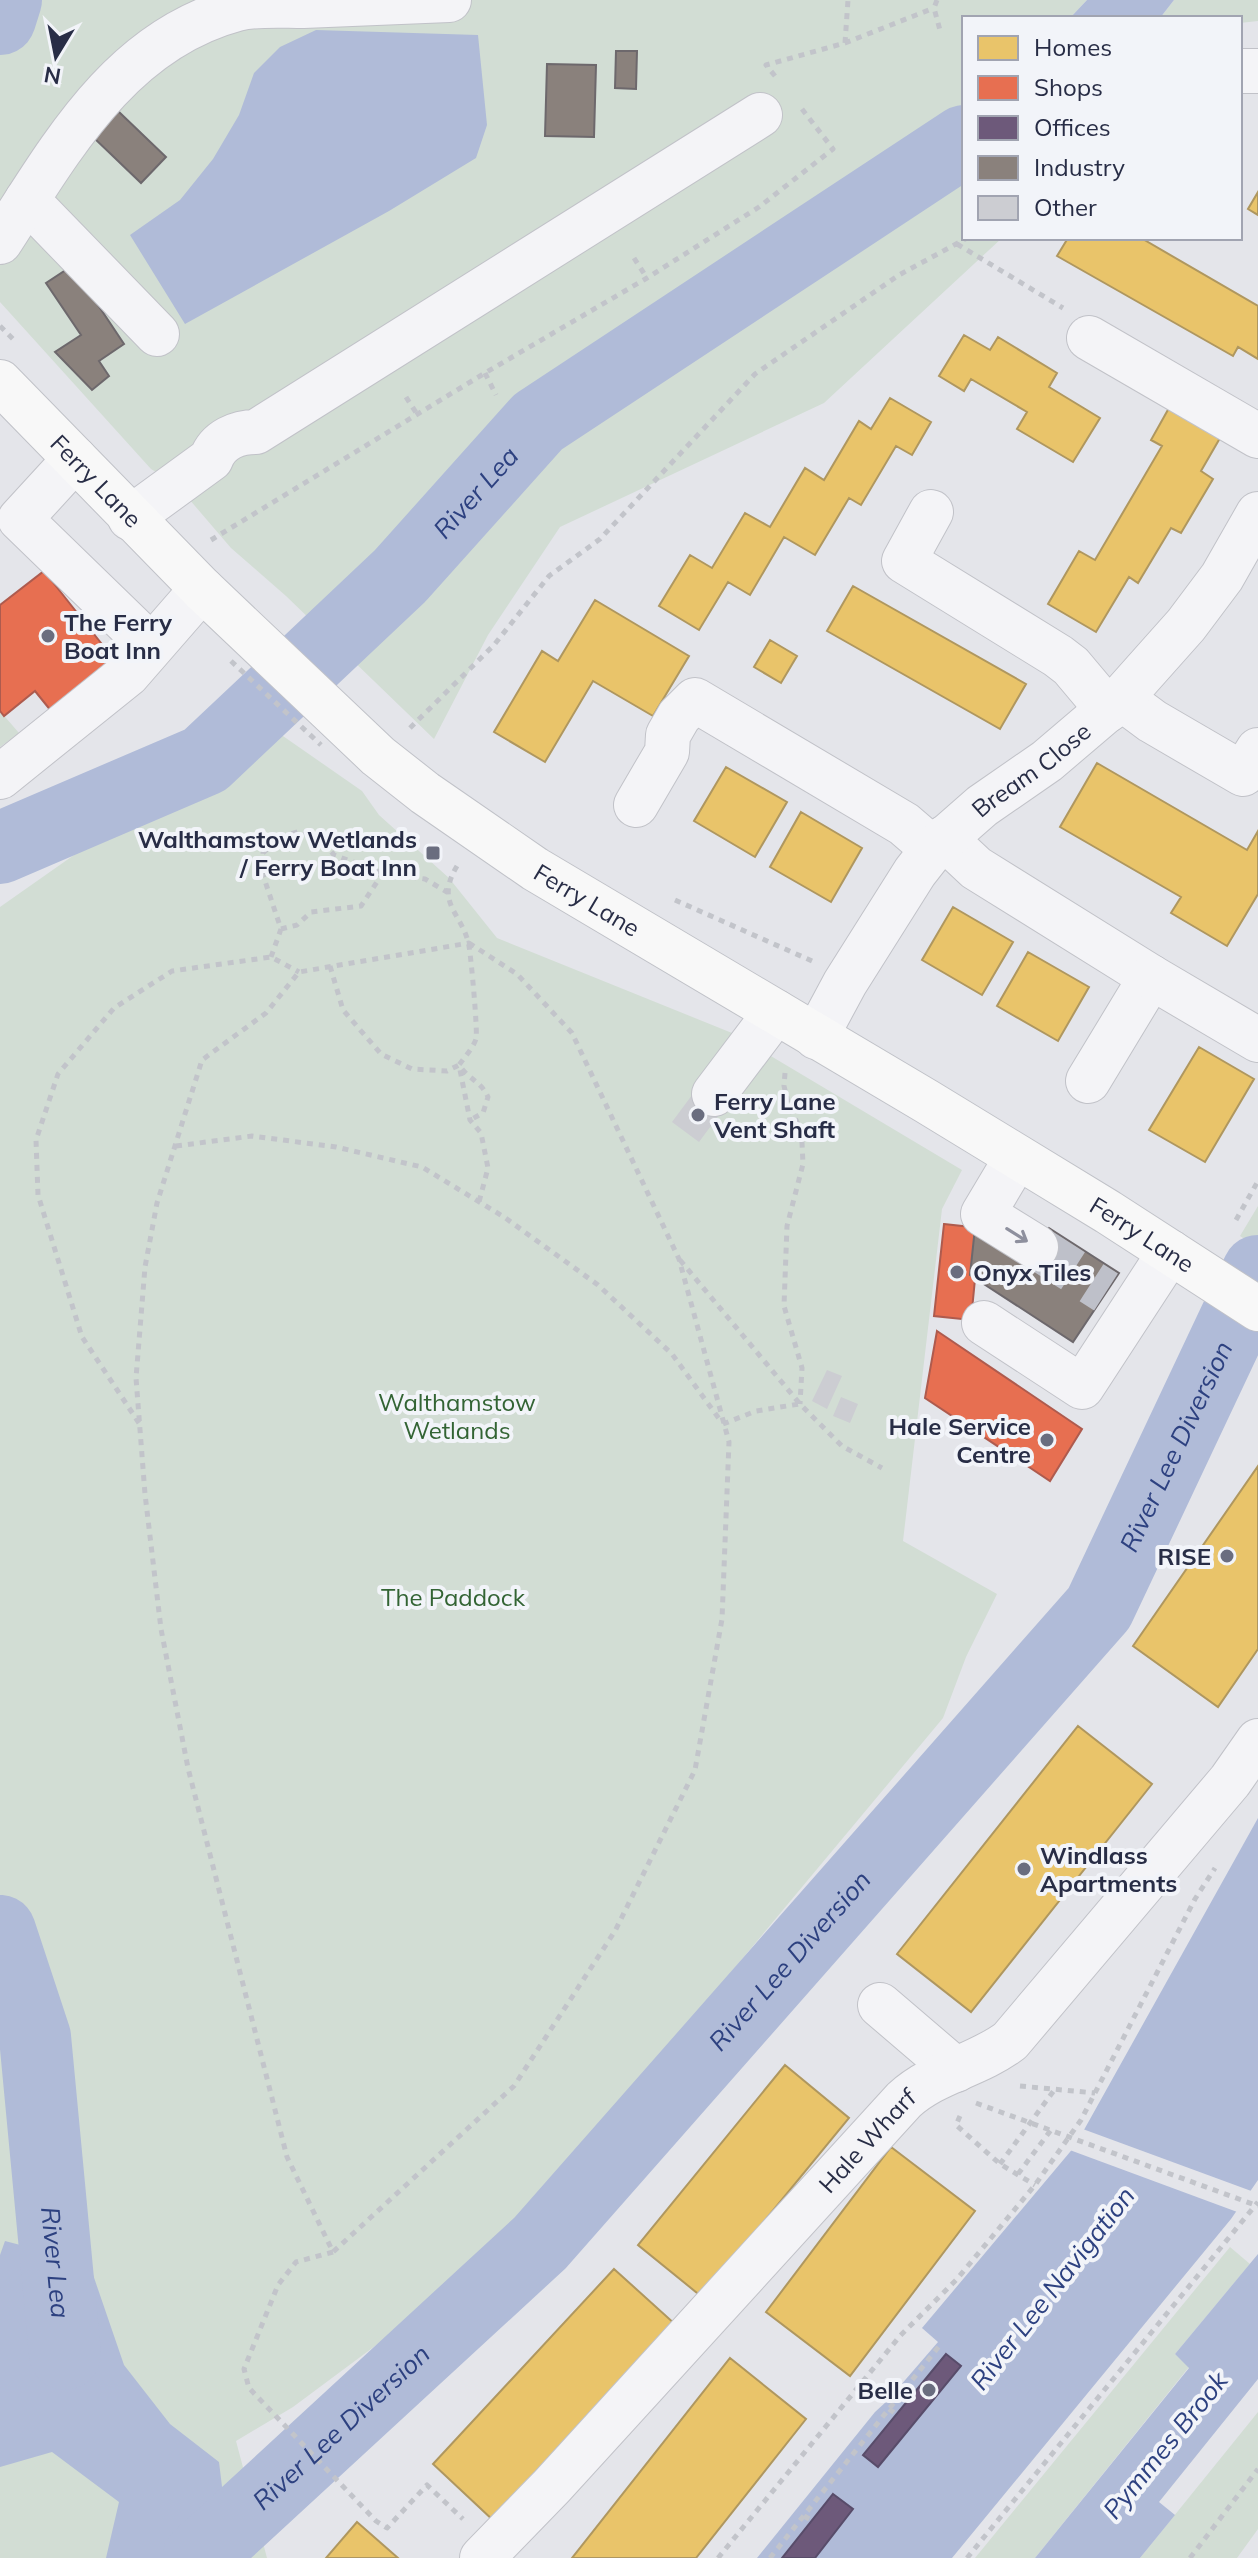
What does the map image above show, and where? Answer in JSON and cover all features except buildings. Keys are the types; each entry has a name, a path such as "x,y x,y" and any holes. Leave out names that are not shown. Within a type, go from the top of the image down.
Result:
{"main road":[{"name":"Ferry Lane","path":"0,382 202,589 242,649 332,733 378,756 488,838 548,877 776,1012 802,1049 1010,1169 1183,1260 1258,1309"}],"street":[{"path":"0,242 94,104 130,68 172,37 204,20 240,8 449,0"},
{"path":"130,518 211,459 215,448 239,432 256,432 760,115"},
{"path":"27,200 157,334"},
{"path":"1089,338 1258,436"},
{"path":"75,459 20,519 151,646"},
{"path":"931,512 904,561 1058,656 1115,704 1152,721 1243,774 1258,750"},
{"name":"Bream Close","path":"802,1049 915,872 939,844 982,806 1047,761 1115,704 1186,625 1222,577 1258,514"},
{"path":"0,777 128,674 202,589"},
{"path":"636,805 667,752 668,735 679,716 695,700 939,844 1258,1040"},
{"path":"1088,1081 1151,977"},
{"path":"714,1094 776,1012"},
{"path":"1010,1169 983,1214 1036,1247"},
{"path":"984,1323 1082,1387 1120,1300 1183,1260"},
{"name":"Hale Wharf","path":"488,2553 904,2100 920,2086 966,2086 995,2052 1010,2041 1230,1781 1258,1741"},
{"path":"880,2005 966,2086"}],"path":[{"path":"845,43 848,0"},
{"path":"937,0 934,8 941,34"},
{"path":"766,65 845,43 934,8"},
{"path":"220,534 647,278 759,207 833,149"},
{"path":"408,730 494,645 549,576 600,539 755,374 899,275 964,240"},
{"path":"957,244 1076,316 1089,338"},
{"path":"634,258 647,278"},
{"path":"485,373 496,395"},
{"path":"406,397 417,414"},
{"path":"242,649 332,733"},
{"path":"271,957 281,929 263,875 263,853 281,837 300,831 319,837 334,855 383,873 425,879 447,892"},
{"path":"330,966 343,1010 381,1054 412,1069 447,1071 459,1065 476,1038 469,943 447,892 449,878 462,857"},
{"path":"281,929 297,925 311,912 361,906 383,873"},
{"path":"140,1425 82,1337 38,1195 36,1140 58,1074 114,1008 172,971 271,957 299,972 469,943 517,974 572,1033 679,1259 729,1442 722,1619 695,1770 615,1931 514,2086 333,2252 296,2262 278,2285 244,2369 249,2388 376,2521 387,2528 427,2485 488,2553"},
{"path":"299,972 266,1013 202,1060 157,1203 145,1267 136,1378 145,1494 161,1629 188,1768 287,2157 333,2252"},
{"path":"800,1404 802,1368 784,1306 787,1226 803,1164 800,1128 789,1106 784,1086 802,1049"},
{"path":"459,1065 470,1120 481,1133 488,1168 479,1202"},
{"path":"459,1065 467,1077 482,1084 488,1097 483,1113 470,1120"},
{"path":"176,1146 252,1136 336,1147 422,1167 504,1217 598,1285 672,1354 723,1424"},
{"path":"1236,1220 1258,1181"},
{"path":"679,1259 800,1404 842,1446 882,1468"},
{"path":"723,1424 756,1411 800,1404"},
{"path":"718,2558 900,2336 957,2279 1035,2185 1081,2120 1195,1899 1219,1862"},
{"path":"966,2086 1051,2130 1258,2204 967,2558"},
{"path":"1011,2086 1095,2093"},
{"path":"1000,2164 1055,2089"},
{"path":"960,2114 956,2125 1000,2164 1035,2185"},
{"path":"1018,2174 1051,2130"},
{"path":"770,2558 940,2345"},
{"path":"889,2409 896,2414"},
{"path":"1190,2558 1258,2469"},
{"path":"804,2516 811,2520"}],"green space":[{"path":"0,0 1087,0 1072,16 962,16 962,240 1000,240 824,403 560,527 488,635 434,739 286,596 231,548 177,485 151,469 0,302"},
{"path":"1174,0 1258,0 1258,21 1242,23 1242,16 1162,16"},
{"path":"0,711 19,733 0,747"},
{"name":"Walthamstow Wetlands","path":"270,727 362,791 379,815 449,878 497,938 732,1033 962,1170 942,1209 903,1541 997,1594 966,1657 943,1718 492,2259 293,2407 236,2441 267,2558 0,2558 0,907 158,796"},
{"path":"1258,1206 1258,1248 1240,1236"},
{"path":"1230,2247 1250,2264 1175,2354 1189,2367 1035,2558 975,2558"},
{"path":"1258,2412 1258,2529 1237,2558 1140,2558"}],"water":[{"path":"1087,0 1174,0 1162,16 1072,16"},
{"path":"316,30 478,35 487,125 476,158 389,211 185,324 130,235 180,200 213,159 239,115 254,73 280,47"},
{"name":"River Lee Navigation","path":"1258,1818 1258,2180 1231,2219 952,2558 757,2558 875,2412 938,2342 922,2328 1075,2146"},
{"path":"5,2241 89,2263 124,2365 170,2424 219,2462 229,2544 222,2558 106,2558 119,2502 52,2452 0,2467 0,2255"},
{"name":"Pymmes Brook","path":"1258,2254 1258,2379 1159,2502 1175,2515 1140,2558 1035,2558 1189,2368 1175,2354"}],"pier":[{"path":"1080,2128 1254,2192 1240,2213 1067,2149"}],"waterway":[{"path":"0,19 6,0"},
{"name":"River Lea","path":"0,848 205,760 400,576 538,422 962,142"},
{"name":"River Lee Diversion","path":"198,2558 540,2243 1099,1608 1258,1271"},
{"name":"River Lea","path":"0,1931 35,2037 65,2354"}],"tunnel":[{"path":"1036,1247 1106,1292"}],"place":[{"name":"The Ferry Boat Inn","path":"48,636"},
{"name":"Walthamstow Wetlands / Ferry Boat Inn","path":"433,853"},
{"name":"Ferry Lane Vent Shaft","path":"698,1115"},
{"name":"Onyx Tiles","path":"957,1272"},
{"name":"Hale Service Centre","path":"1047,1440"},
{"name":"RISE","path":"1227,1556"},
{"name":"Windlass Apartments","path":"1024,1869"},
{"name":"Belle","path":"929,2390"}],"park label":[{"name":"The Paddock","path":"453,1597"}]}
